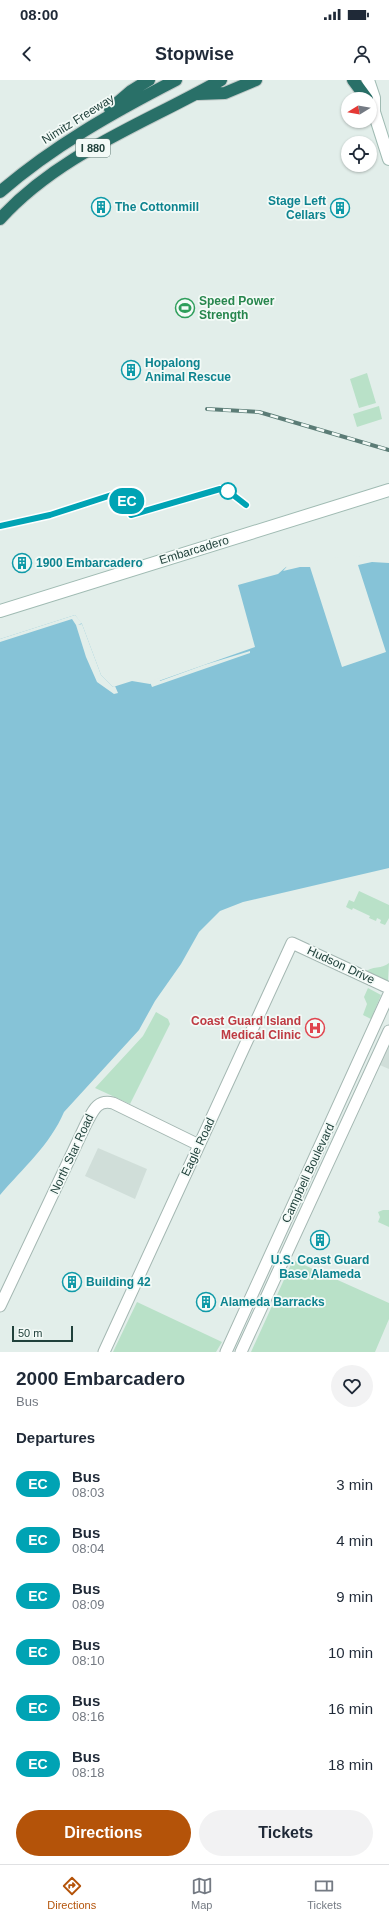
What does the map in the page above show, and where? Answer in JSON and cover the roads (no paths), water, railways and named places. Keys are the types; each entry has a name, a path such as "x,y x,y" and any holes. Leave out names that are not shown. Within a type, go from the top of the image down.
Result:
{"highway":[{"path":"84,130 131,91 149,80"},
{"name":"Nimitz Freeway","path":"0,192 40,160 84,130 176,80"},
{"name":"I 880","path":"0,219 34,188 73,160 109,137 197,94 221,80"},
{"path":"197,94 224,93 256,80"},
{"path":"353,80 362,92"}],"main road":[{"path":"361,80 365,92"},
{"path":"368,80 372,92"},
{"path":"377,124 389,159"},
{"name":"Embarcadero","path":"0,612 389,490"}],"street":[{"name":"Hudson Drive","path":"292,943 389,988"},
{"name":"Eagle Road","path":"104,1352 292,943"},
{"name":"Campbell Boulevard","path":"226,1352 389,994"},
{"name":"Campbell Boulevard","path":"241,1352 389,1031"},
{"name":"North Star Road","path":"0,1306 86,1124 97,1105 102,1102 113,1103 199,1145"}],"water":[{"path":"373,555 389,557 389,868 243,902 220,911 199,932 181,964 155,1001 139,1030 64,1112 44,1146 0,1195 0,639 75,615 82,624 101,675 113,687 132,681 150,684 255,647 238,585 278,574 286,567"}],"railway":[{"path":"207,409 259,412 389,450"}],"place":[{"name":"The Cottonmill","path":"101,207"},
{"name":"Stage Left Cellars","path":"340,208"},
{"name":"Speed Power Strength","path":"185,308"},
{"name":"Hopalong Animal Rescue","path":"131,370"},
{"name":"1900 Embarcadero","path":"22,563"},
{"name":"Coast Guard Island Medical Clinic","path":"315,1028"},
{"name":"U.S. Coast Guard Base Alameda","path":"320,1240"},
{"name":"Building 42","path":"72,1282"},
{"name":"Alameda Barracks","path":"206,1302"}]}
